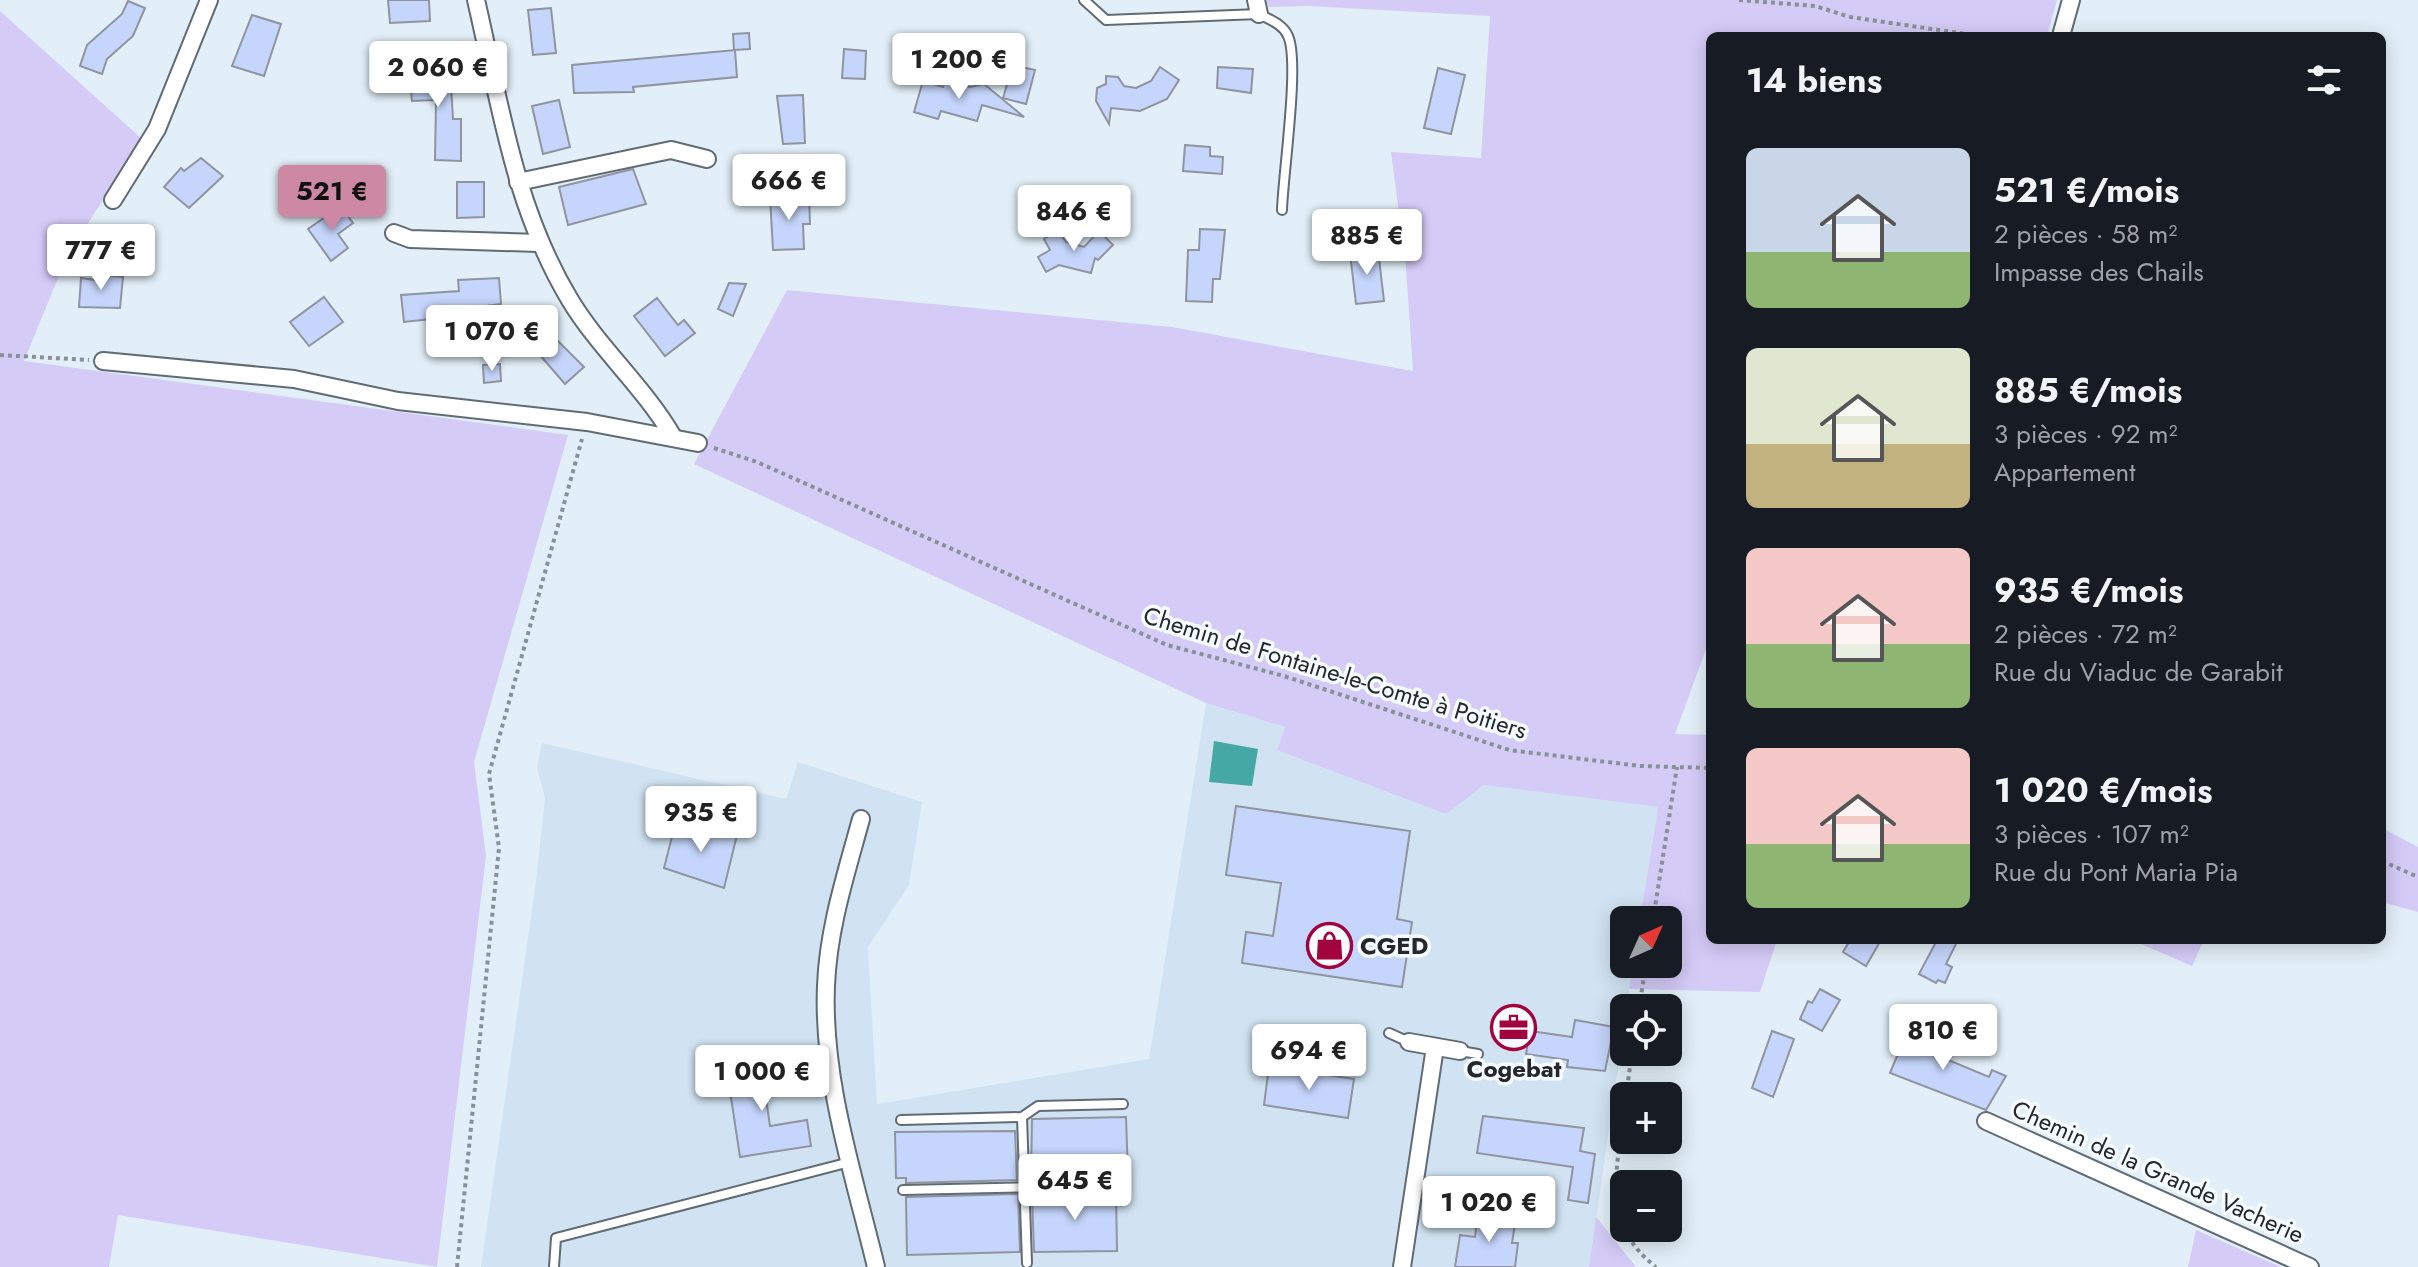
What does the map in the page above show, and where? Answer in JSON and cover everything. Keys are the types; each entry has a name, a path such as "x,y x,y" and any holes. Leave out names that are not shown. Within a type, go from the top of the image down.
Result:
{"street":[{"path":"113,200 157,129 209,0"},
{"path":"476,0 518,182 538,243 572,303 651,400 672,435"},
{"path":"2062,32 2071,0"},
{"path":"518,182 671,150 707,159"},
{"path":"394,233 410,239 538,243"},
{"path":"103,361 294,379 398,401 587,422 672,435 698,443"},
{"path":"861,819 837,908 826,986 826,1033 832,1081 876,1267"},
{"path":"1409,1042 1460,1051"},
{"path":"1402,1267 1435,1047"},
{"name":"Chemin de la Grande Vacherie","path":"1986,1121 2310,1267"}],"lane":[{"path":"1084,0 1106,20 1258,7 1280,25 1288,36 1291,53 1282,210"},
{"path":"1389,1033 1409,1042"},
{"path":"1460,1051 1478,1054"},
{"path":"901,1120 1022,1117 1038,1106 1123,1104"},
{"path":"1022,1117 1027,1263"},
{"path":"554,1267 556,1238 851,1162"},
{"path":"903,1190 1124,1185"}],"path":[{"path":"1739,0 1815,6 1850,17 1953,32"},
{"path":"1807,0 1815,6"},
{"path":"0,355 103,361"},
{"path":"457,1267 499,848 489,774 559,511 587,422"},
{"name":"Chemin de Fontaine-le-Comte à Poitiers","path":"698,443 757,462 1167,645 1284,676 1509,750 1706,768"},
{"path":"1655,906 1677,767"},
{"path":"2386,863 2418,877"},
{"path":"1619,1154 1616,1187 1619,1221 1635,1250 1656,1267"}],"shaded area":[{"path":"1267,0 2057,0 2048,32 1706,32 1706,649 1675,734 1706,735 1706,944 1776,944 1760,992 1629,989 1631,978 1682,978 1682,906 1642,906 1658,807 1484,785 1446,814 1277,750 1285,727 1206,703 694,464 787,290 1172,327 1413,371 1406,267 1391,152 1481,158 1490,16 1309,6 1268,7"},
{"path":"0,11 142,139 67,256 24,361 568,435 474,762 486,856 437,1267 118,1215 109,1267 0,1267"},
{"path":"1206,703 1285,727 1277,750 1484,785 1658,807 1642,906 1610,906 1610,978 1631,978 1629,994 1610,994 1610,1066 1618,1066 1616,1082 1610,1082 1610,1122 1589,1267 481,1267 536,881 545,798 537,767 542,743 786,799 798,762 922,802 909,885 868,947 877,1104 1149,1059"},
{"path":"1214,741 1258,749 1252,786 1209,782"},
{"path":"2386,830 2418,847 2418,912 2386,903"},
{"path":"2141,944 2202,944 2192,966"},
{"path":"1596,1217 1610,1234 1610,1242 1616,1242 1636,1267 1589,1267"},
{"path":"2196,1230 2281,1267 2188,1267"}],"building":[{"path":"388,0 429,0 430,21 390,23"},
{"path":"128,1 145,8 133,36 107,59 102,74 80,66 87,45 122,14"},
{"path":"551,8 556,53 533,55 528,10"},
{"path":"252,15 281,24 264,76 232,66"},
{"path":"749,33 750,49 734,50 733,34"},
{"path":"844,49 866,51 865,79 842,78"},
{"path":"735,50 737,77 633,87 634,92 574,93 572,65"},
{"path":"443,63 444,86 451,85 453,119 461,119 461,161 435,160 436,100 412,101 409,66"},
{"path":"1013,65 1035,70 1026,104 1003,98"},
{"path":"1160,67 1179,80 1167,99 1140,111 1111,108 1109,124 1096,101 1097,88 1106,84 1106,76 1118,77 1124,86 1136,88 1151,81"},
{"path":"1218,67 1253,69 1251,93 1217,88"},
{"path":"1438,68 1465,75 1451,134 1424,128"},
{"path":"945,80 970,87 984,84 1024,117 982,105 977,121 941,111 938,119 914,112 923,81 943,87"},
{"path":"803,95 805,143 783,144 777,96"},
{"path":"559,100 570,147 543,154 532,106"},
{"path":"1185,145 1210,147 1210,156 1223,157 1222,174 1183,171"},
{"path":"201,158 223,176 189,208 164,187 181,168 184,171"},
{"path":"633,169 646,204 568,225 559,187"},
{"path":"457,182 484,182 484,217 457,218"},
{"path":"809,196 810,224 803,224 804,249 773,250 770,197"},
{"path":"337,209 343,209 353,223 338,234 348,248 331,261 308,229"},
{"path":"1102,228 1101,233 1113,245 1098,260 1095,258 1091,273 1059,265 1046,272 1038,257 1050,250 1044,239 1058,230 1066,242 1084,247"},
{"path":"1200,229 1225,230 1220,279 1213,279 1212,302 1186,301 1188,250 1199,250"},
{"path":"1378,250 1384,301 1356,304 1350,253"},
{"path":"96,274 123,277 120,308 79,307 81,278 95,280"},
{"path":"499,278 501,304 440,312 440,318 404,322 401,295 459,291 458,280"},
{"path":"729,283 746,284 733,316 718,309"},
{"path":"324,297 343,322 309,346 290,322"},
{"path":"657,298 678,325 684,320 695,333 665,356 634,316"},
{"path":"556,339 584,367 565,384 539,354"},
{"path":"500,364 501,381 484,383 483,365"},
{"path":"1236,806 1410,831 1397,919 1412,922 1402,987 1242,963 1246,932 1273,936 1281,883 1226,875"},
{"path":"675,825 737,835 724,888 664,868"},
{"path":"1848,944 1879,944 1866,966 1843,952"},
{"path":"1935,944 1956,944 1946,964 1952,967 1945,983 1938,980 1936,983 1919,974"},
{"path":"1820,989 1840,1000 1822,1031 1800,1019 1808,1001 1812,1003"},
{"path":"1502,1014 1531,1018 1530,1031 1572,1037 1575,1020 1610,1026 1605,1071 1567,1067 1568,1060 1526,1054 1528,1042 1498,1038"},
{"path":"1910,1025 1936,1035 1929,1052 1989,1077 1992,1070 2006,1076 1986,1110 1890,1073"},
{"path":"1772,1031 1794,1039 1773,1097 1752,1088"},
{"path":"780,1063 784,1088 765,1091 770,1126 807,1120 811,1146 740,1157 727,1071"},
{"path":"1269,1066 1354,1079 1348,1118 1264,1105"},
{"path":"1483,1116 1584,1128 1580,1151 1595,1154 1588,1203 1568,1200 1573,1167 1477,1153"},
{"path":"1126,1117 1128,1177 1031,1180 1032,1119"},
{"path":"1015,1131 1017,1180 906,1183 906,1178 896,1178 895,1132"},
{"path":"1116,1192 1117,1251 1034,1252 1032,1194"},
{"path":"1018,1194 1020,1252 907,1255 906,1197"},
{"path":"1478,1213 1516,1218 1512,1243 1518,1243 1515,1267 1455,1267 1460,1235 1475,1237"}],"place":[{"name":"CGED","path":"1329,946"},
{"name":"Cogebat","path":"1514,1027"}]}
